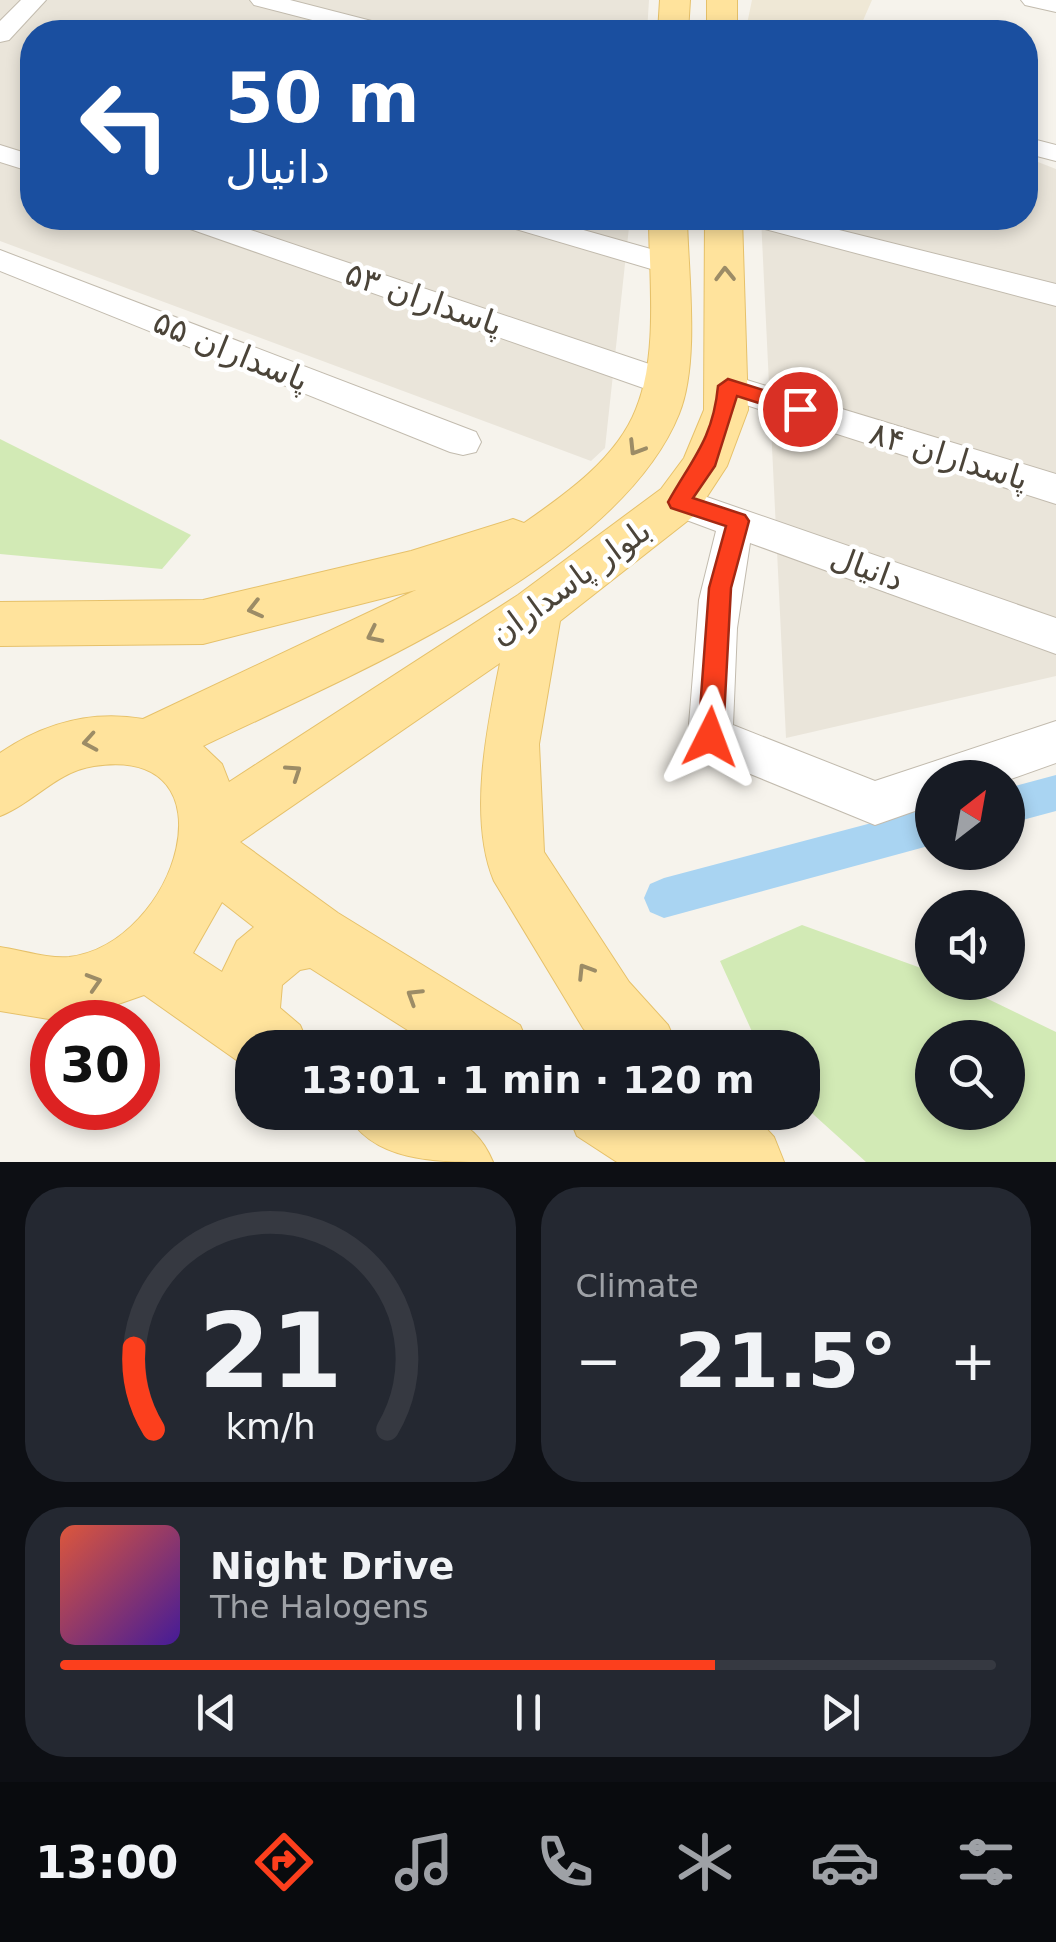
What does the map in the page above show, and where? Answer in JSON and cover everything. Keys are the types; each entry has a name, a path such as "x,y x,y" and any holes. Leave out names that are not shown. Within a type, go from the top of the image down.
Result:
{"main road":[{"name":"بلوار پاسداران","path":"212,842 536,610 678,502 704,466 726,410 724,230"},
{"name":"بلوار پاسداران","path":"149,744 458,595 552,528 623,469 657,414 664,358 668,241"},
{"path":"664,358 694,352 726,363"},
{"path":"0,624 203,622 411,571 552,528"},
{"path":"536,610 511,744 515,860 606,1005 629,1030"},
{"path":"0,979 26,989 66,990 107,979 144,957 178,926 200,889 212,842 204,790 182,761 149,744 95,740 13,765"},
{"path":"212,842 316,935 467,1030"},
{"path":"259,1030 246,997 258,964 282,942 316,935"},
{"path":"144,957 250,1030"},
{"path":"408,1130 458,1162"},
{"path":"629,1130 680,1162"},
{"path":"720,1130 749,1162"}],"street":[{"path":"0,35 34,0"},
{"path":"262,0 340,20"},
{"path":"1034,0 1056,5"},
{"name":"پاسداران ۵۳","path":"228,230 664,358"},
{"path":"592,230 668,241"},
{"path":"804,230 1056,295"},
{"name":"پاسداران ۵۵","path":"0,260 463,442"},
{"name":"پاسداران ۸۴","path":"726,363 1056,489"},
{"name":"دانیال","path":"678,502 1056,636"},
{"path":"738,521 724,560 719,598 710,737 875,803 915,790"},
{"path":"1004,760 1056,742"}],"shaded area":[{"path":"0,0 649,0 648,20 20,20 20,230 629,230 605,448 591,461 0,241"},
{"path":"752,0 872,0 863,20 748,20"},
{"path":"1038,162 1056,169 1056,676 786,738 762,230 1038,230"}],"green space":[{"path":"0,439 191,535 162,569 0,554"},
{"path":"802,925 915,966 915,1000 990,1000 1056,1032 1056,1162 866,1162 820,1120 820,1030 751,1030 720,961"}],"waterway":[{"path":"1025,801 1056,793"},
{"path":"664,898 915,831"}],"route":[{"path":"710,737 716,616 724,560 738,521 678,502 704,466 726,410 728,386 800,409"}]}
